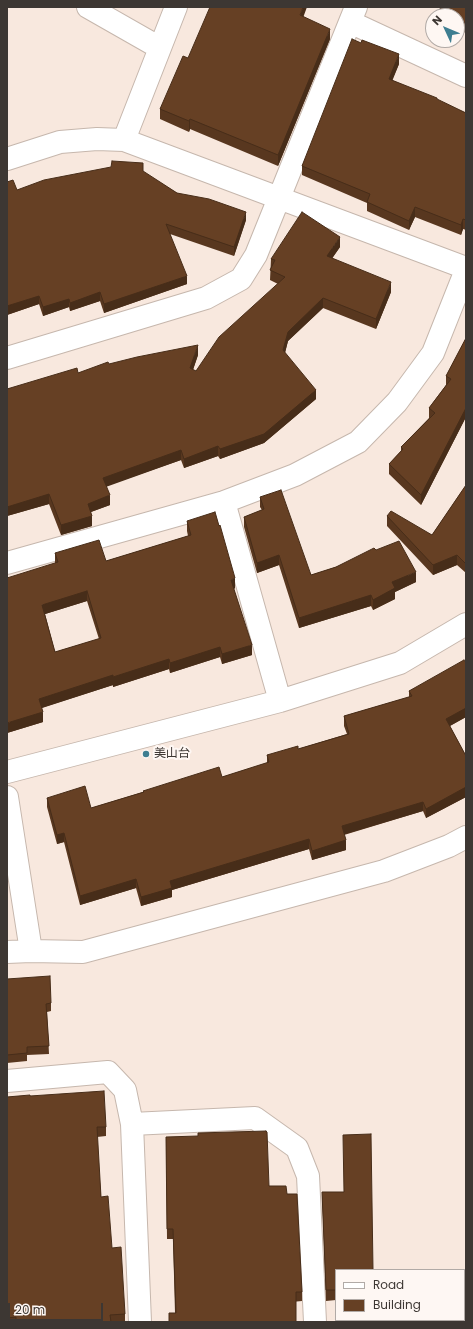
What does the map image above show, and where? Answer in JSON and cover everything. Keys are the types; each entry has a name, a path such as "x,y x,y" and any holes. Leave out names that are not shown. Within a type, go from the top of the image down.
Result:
{"street":[{"path":"88,7 160,48"},
{"path":"124,140 176,7"},
{"path":"7,358 206,298 241,279 256,255 353,14 466,76"},
{"path":"7,159 60,142 97,139 124,140 466,269 433,353 397,402 358,442 295,476 224,502 7,563"},
{"path":"224,502 280,701"},
{"path":"7,772 280,701 400,663 466,624"},
{"path":"7,797 31,951"},
{"path":"7,952 83,952 91,950 384,872 449,846 466,837"},
{"path":"7,1081 108,1072 125,1090 132,1124 140,1322"},
{"path":"132,1124 255,1118 298,1148 308,1176 315,1322"},
{"path":"348,1322 371,1321"}],"building":[{"path":"210,7 303,7 300,15 330,29 278,155 190,119 189,121 160,109 183,56 188,58"},
{"path":"466,7 466,23 465,8 440,8"},
{"path":"352,39 361,43 362,40 399,54 389,79 437,98 466,113 466,220 463,219 461,225 415,207 409,221 367,202 370,194 302,166"},
{"path":"112,161 143,163 143,171 177,193 209,199 246,212 234,247 166,224 187,276 104,304 100,292 70,303 69,299 43,307 39,296 7,306 7,182 13,180 17,190 44,180 111,167"},
{"path":"302,212 340,237 327,256 391,282 376,319 323,298 288,332 283,350 316,390 264,434 220,449 218,446 184,459 181,450 103,478 110,495 88,504 92,516 61,525 49,494 7,507 7,389 77,368 78,373 108,362 109,364 198,345 190,368 196,371 219,337 285,277 270,270 275,260 271,259"},
{"path":"466,338 466,408 421,495 389,464 403,449 401,447 435,413 429,408 451,379 446,376"},
{"path":"466,485 466,564 457,555 433,565 387,516 391,511 432,535"},
{"path":"281,490 311,575 336,567 374,548 376,550 399,541 416,572 392,582 395,588 373,600 371,595 299,618 279,555 257,563 244,517 264,509 260,497"},
{"path":"215,512 235,578 231,580 252,645 222,654 220,647 170,663 169,659 113,677 113,675 39,699 43,712 7,723 7,578 58,562 55,553 99,540 106,561 191,535 187,521","holes":["87,591 101,638 55,652 42,605"]},
{"path":"464,660 466,663 466,708 446,719 466,756 466,787 426,809 423,802 342,826 346,840 312,851 309,839 170,881 172,888 141,897 136,879 80,896 64,833 57,835 47,798 85,786 91,808 219,767 222,777 269,762 267,755 298,746 298,749 349,734 344,716 412,696 409,691"},
{"path":"50,976 51,1003 46,1004 49,1046 27,1047 27,1053 7,1055 7,979"},
{"path":"104,1091 106,1127 97,1127 101,1197 108,1196 112,1248 121,1247 125,1314 110,1315 111,1322 16,1322 16,1317 7,1318 7,1097"},
{"path":"266,1131 269,1186 286,1186 287,1194 297,1194 302,1292 296,1292 296,1322 169,1322 169,1313 176,1313 173,1229 167,1229 166,1137 198,1136 198,1133"},
{"path":"371,1134 373,1269 335,1269 335,1290 326,1290 322,1192 344,1192 343,1135"}],"place":[{"name":"美山台","path":"146,754"}]}
